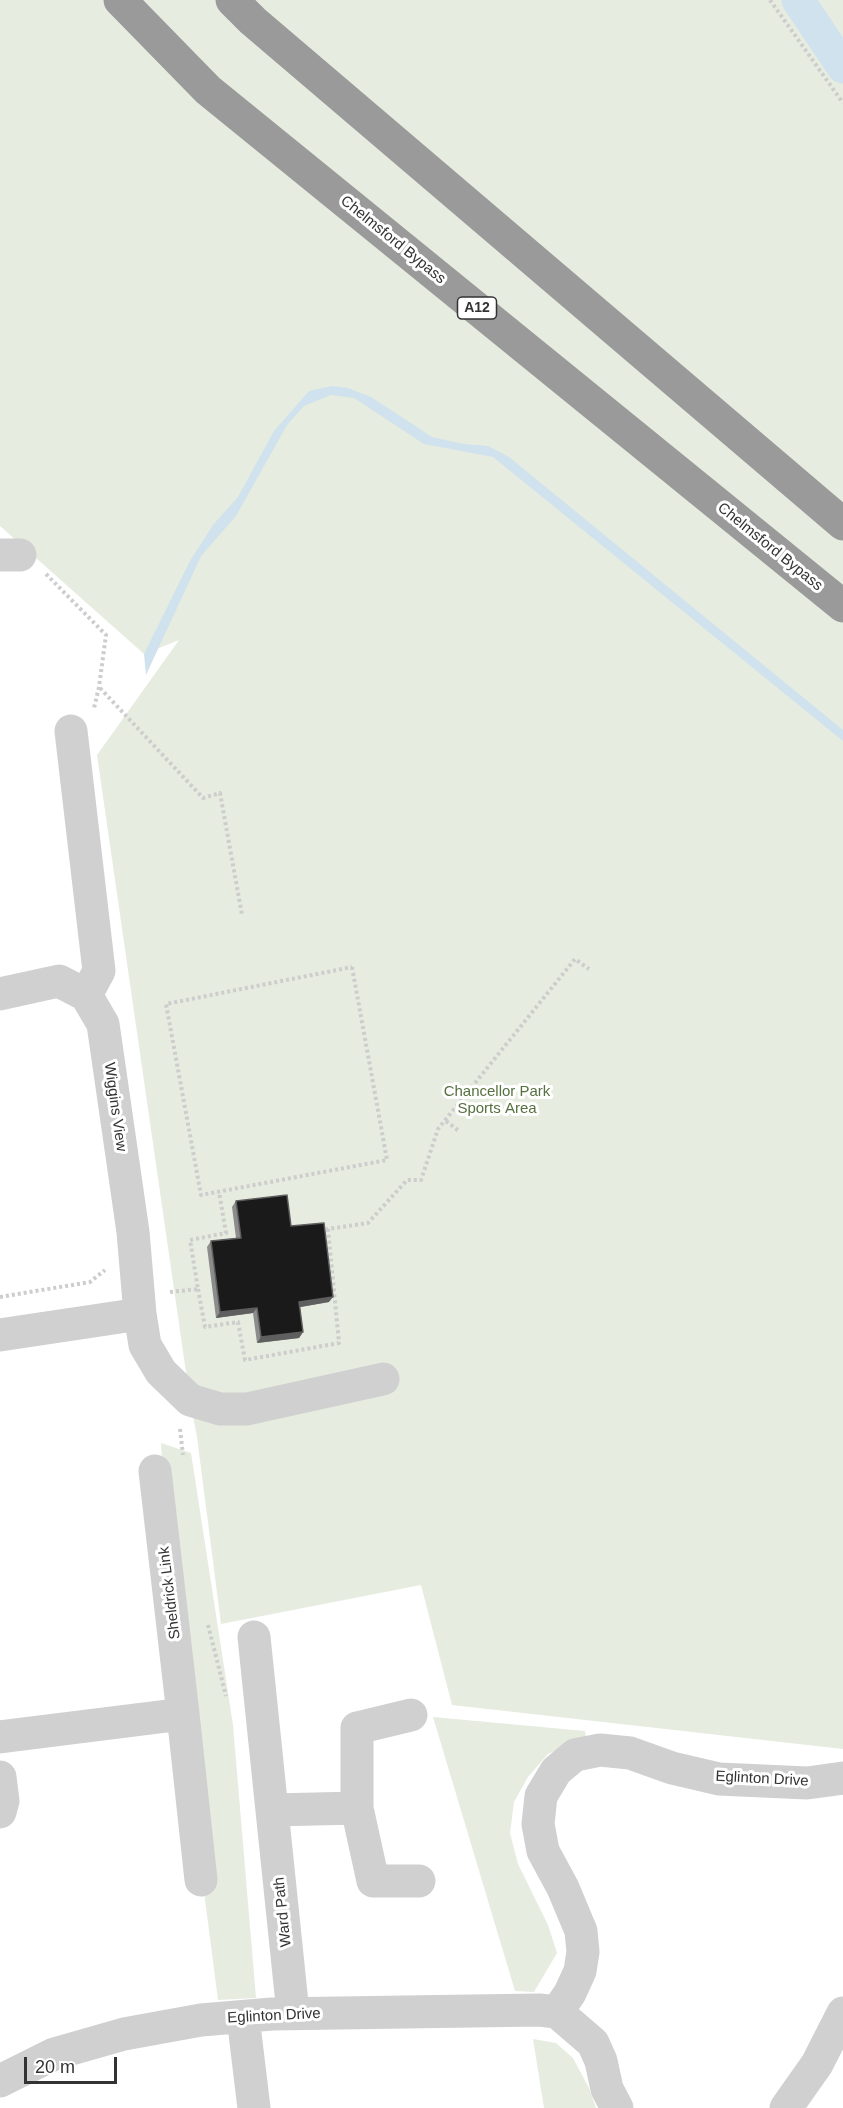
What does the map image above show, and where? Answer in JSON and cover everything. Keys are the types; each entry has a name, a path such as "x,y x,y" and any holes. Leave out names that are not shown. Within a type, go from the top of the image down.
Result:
{"highway":[{"name":"Chelmsford Bypass","path":"120,0 208,90 843,606"},
{"path":"232,0 843,524"}],"street":[{"path":"0,994 58,981 86,995 99,971 71,731"},
{"name":"Wiggins View","path":"86,995 103,1024 134,1232 138,1303 145,1345 161,1372 190,1400 220,1409 247,1409 383,1379"},
{"path":"0,1335 138,1303"},
{"name":"Sheldrick Link","path":"155,1472 201,1880"},
{"name":"Ward Path","path":"254,1637 293,2013"},
{"path":"0,1737 183,1714"},
{"path":"411,1715 357,1728 357,1808 373,1881 419,1881"},
{"name":"Eglinton Drive","path":"0,2080 54,2054 124,2034 201,2020 293,2013 538,2010 557,2012 570,1993 580,1971 583,1952 581,1931 563,1888 543,1851 538,1824 541,1796 556,1771 575,1755 600,1750 630,1753 672,1768 719,1779 807,1783 843,1778"},
{"path":"0,1777 3,1802 0,1812"},
{"path":"273,1810 357,1808"},
{"path":"557,2012 592,2043 601,2061 607,2089 617,2108"},
{"path":"786,2108 818,2064 843,2013"},
{"path":"243,2017 254,2108"}],"path":[{"path":"770,0 843,103"},
{"path":"99,687 203,798 220,793 242,915"},
{"path":"219,1192 226,1233 190,1240 205,1327 238,1322 245,1360 339,1343 328,1229 368,1223 407,1180 421,1180 438,1129 575,959 588,969"},
{"path":"352,967 387,1160 219,1192 201,1195 166,1004 352,967"},
{"path":"446,1120 459,1131"},
{"path":"0,1297 90,1282 110,1266"},
{"path":"138,1303 176,1292 198,1289"},
{"path":"180,1429 189,1433"}],"green space":[{"name":"Chancellor Park Sports Area","path":"0,0 843,0 843,1749 452,1705 421,1585 221,1624 197,1437 97,755 179,640 144,654 0,526"},
{"path":"161,1443 191,1453 233,1725 256,1998 218,2000 170,1629"},
{"path":"433,1717 585,1731 586,1737 548,1754 528,1777 514,1802 510,1833 518,1864 548,1925 557,1953 534,1992 515,1991"},
{"path":"533,2039 556,2043 573,2058 589,2088 596,2108 544,2108"}],"water":[{"path":"332,386 348,388 371,397 432,437 463,444 488,446 509,457 843,730 843,741 493,457 424,444 354,398 331,395 304,406 287,425 236,516 201,556 146,675 144,654 190,561 213,525 238,497 274,431 309,391"}],"building":[{"path":"287,1195 291,1226 324,1223 333,1297 299,1302 303,1332 261,1337 257,1308 220,1312 211,1241 241,1238 236,1201"}],"waterway":[{"path":"798,0 843,67"}]}
